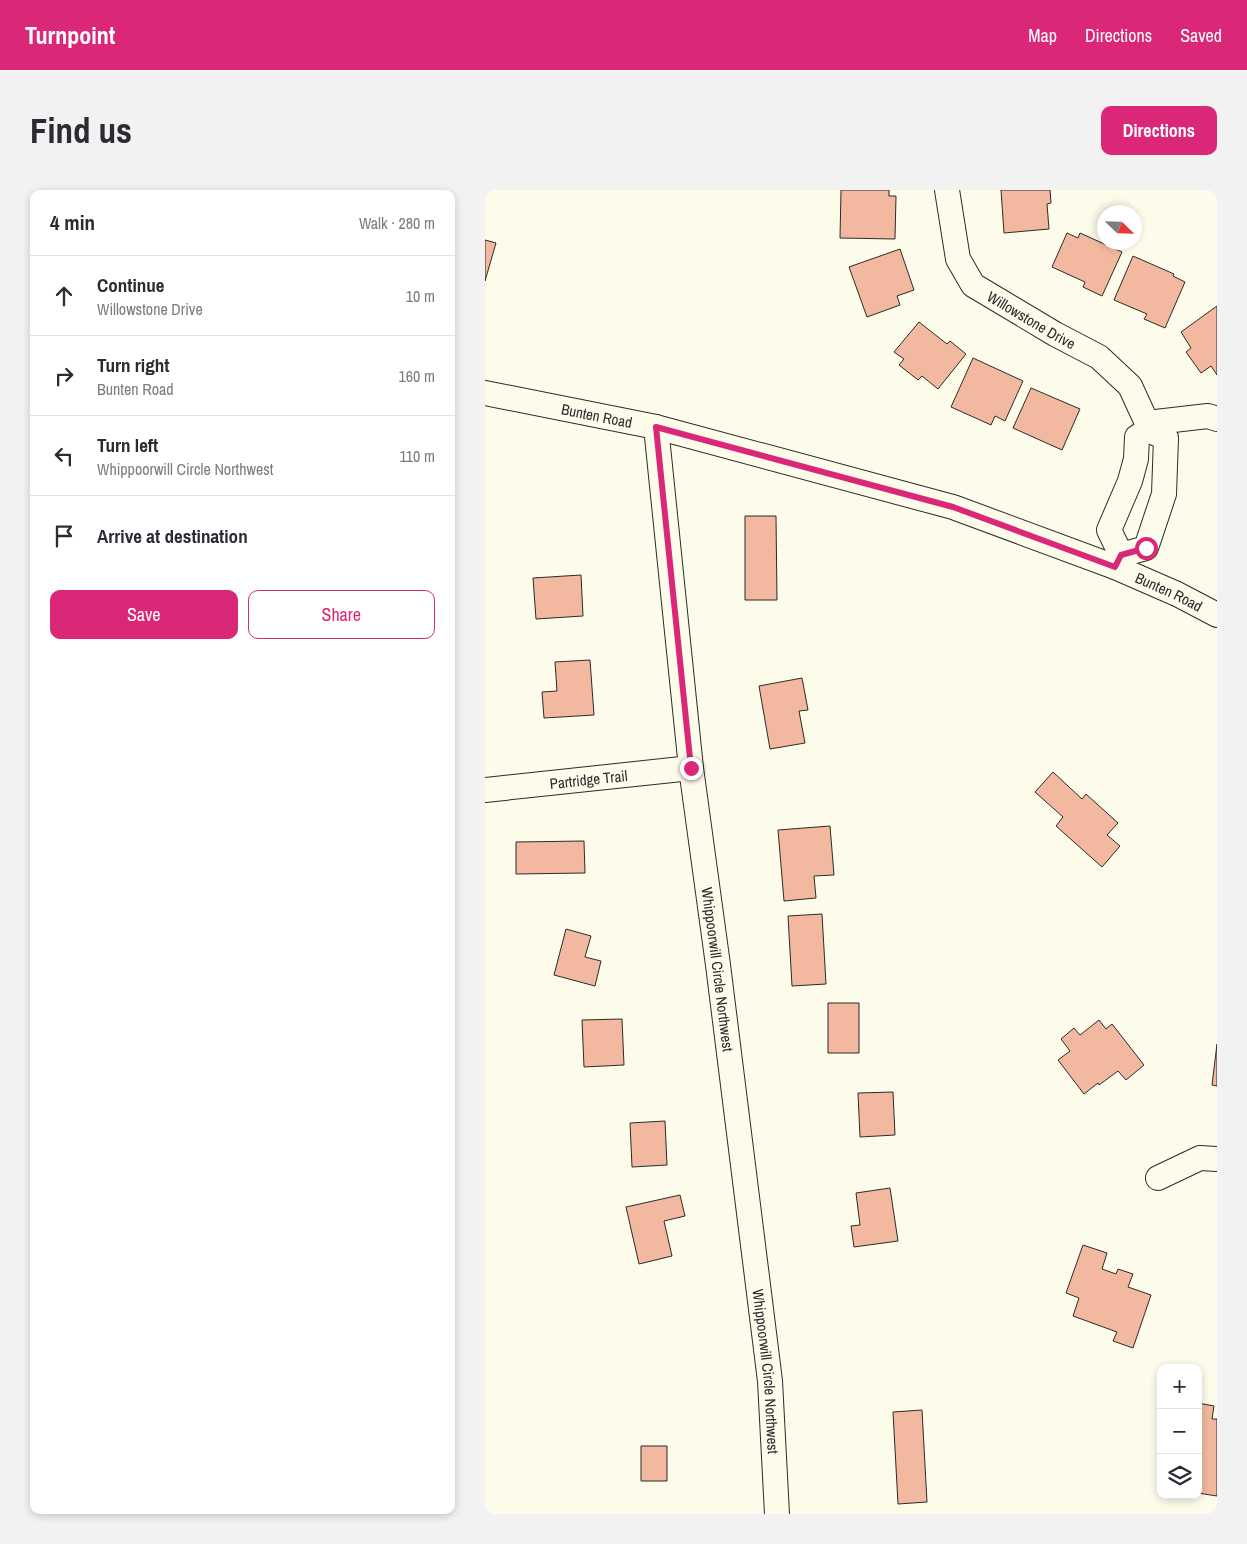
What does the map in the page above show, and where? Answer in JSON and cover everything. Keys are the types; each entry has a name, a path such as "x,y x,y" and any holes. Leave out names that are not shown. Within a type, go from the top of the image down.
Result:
{"street":[{"name":"Willowstone Drive","path":"947,190 958,260 973,285 1055,334 1099,357 1130,386 1147,426 1166,438 1164,494 1146,548 1118,561"},
{"name":"Bunten Road","path":"485,393 656,427 953,507 1118,561 1217,615"},
{"path":"1118,561 1109,530 1130,481 1136,459 1137,437 1147,426 1208,416 1217,419"},
{"name":"Whippoorwill Circle Northwest","path":"656,427 691,768 718,965 770,1381 777,1514"},
{"path":"1133,471 1164,476"},
{"name":"Partridge Trail","path":"485,790 691,768"},
{"path":"1158,1178 1200,1158 1217,1159"}],"building":[{"path":"841,190 889,190 889,196 896,196 895,239 840,238"},
{"path":"1001,190 1050,190 1051,203 1047,204 1049,229 1004,233"},
{"path":"1067,233 1078,238 1080,233 1097,241 1097,250 1118,250 1122,252 1102,296 1083,287 1085,282 1052,267"},
{"path":"485,240 496,243 485,281"},
{"path":"900,249 914,290 897,296 900,305 867,317 849,267"},
{"path":"1133,256 1174,274 1173,276 1185,282 1165,328 1144,319 1147,314 1114,300"},
{"path":"1217,306 1217,375 1211,366 1201,373 1186,352 1191,348 1181,332"},
{"path":"919,322 947,344 950,341 966,354 938,389 922,376 918,380 899,365 904,359 894,352"},
{"path":"973,358 1023,381 1005,421 995,416 991,425 951,407"},
{"path":"1031,388 1080,409 1062,450 1013,428"},
{"path":"745,516 776,516 777,600 745,600"},
{"path":"581,575 583,616 536,619 533,578"},
{"path":"590,660 594,715 544,718 542,692 557,691 555,662"},
{"path":"802,678 808,710 799,711 805,743 770,749 759,686"},
{"path":"1053,772 1082,799 1086,794 1118,823 1107,835 1120,846 1102,867 1056,826 1063,817 1035,792"},
{"path":"830,826 834,875 814,876 816,898 784,901 778,830"},
{"path":"584,841 585,873 516,874 516,842"},
{"path":"822,914 826,984 792,986 788,916"},
{"path":"566,929 591,936 585,957 601,961 595,986 554,975"},
{"path":"828,1003 859,1003 859,1053 828,1053"},
{"path":"622,1019 624,1065 584,1067 582,1020"},
{"path":"1099,1020 1106,1029 1112,1024 1144,1065 1126,1080 1118,1071 1084,1094 1058,1060 1070,1051 1061,1039 1074,1028 1080,1035"},
{"path":"1217,1044 1217,1086 1212,1085"},
{"path":"893,1092 895,1135 860,1137 858,1093"},
{"path":"665,1121 667,1165 632,1167 630,1123"},
{"path":"890,1188 898,1241 854,1247 851,1226 860,1225 856,1193"},
{"path":"680,1195 685,1216 664,1221 672,1256 639,1264 626,1207"},
{"path":"1083,1245 1107,1253 1102,1269 1116,1274 1118,1269 1133,1274 1128,1287 1151,1295 1133,1348 1113,1341 1117,1332 1073,1316 1079,1298 1066,1293"},
{"path":"1202,1404 1214,1406 1212,1419 1217,1419 1217,1496 1202,1494"},
{"path":"922,1410 927,1502 898,1504 893,1412"},
{"path":"641,1446 667,1446 667,1481 641,1481"}],"route":[{"path":"691,768 656,427 953,507 1115,567 1121,555 1146,548"}]}
